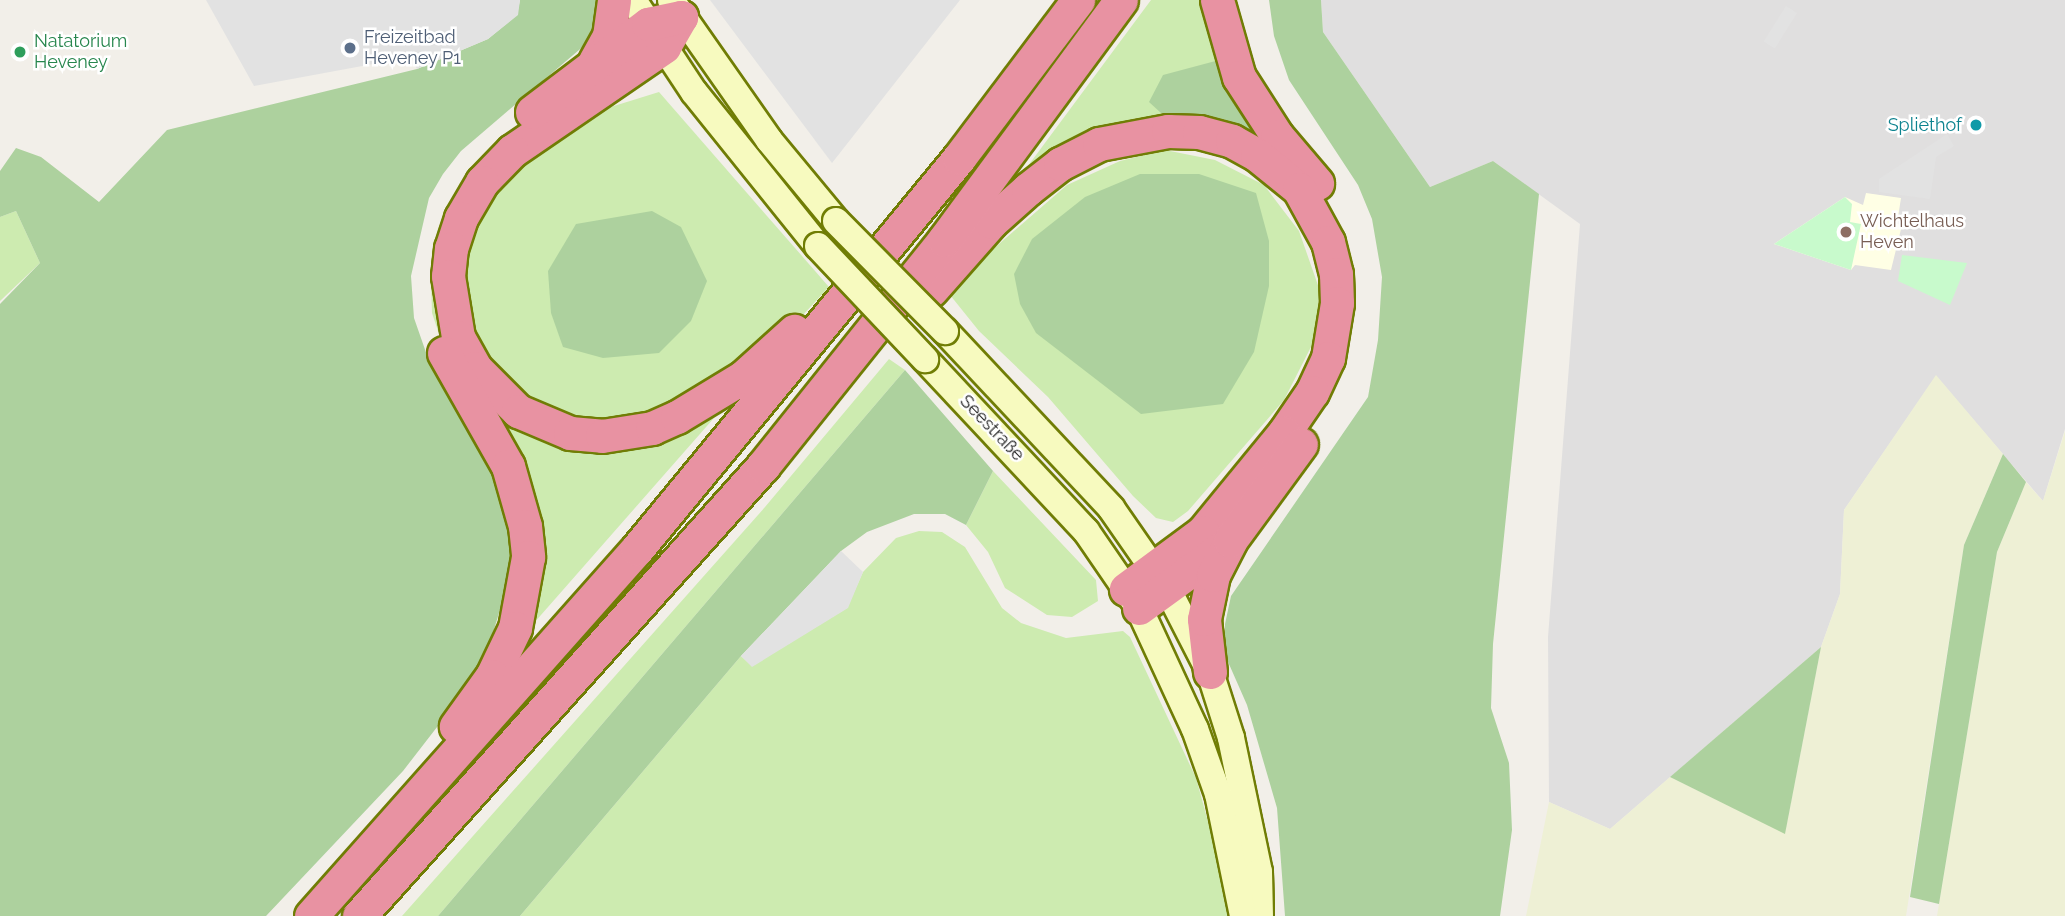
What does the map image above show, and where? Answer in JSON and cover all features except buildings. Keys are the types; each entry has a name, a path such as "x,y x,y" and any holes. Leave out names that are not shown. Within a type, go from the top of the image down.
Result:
{"highway":[{"path":"595,61 609,36 614,0"},
{"path":"311,916 637,549 958,158 1078,0"},
{"path":"359,916 763,466 944,240 1121,0"},
{"path":"1210,672 1204,620 1207,594 1230,541 1339,387 1350,359 1358,292 1351,248 1331,201 1277,136 1244,86 1229,52 1217,0"},
{"path":"346,877 370,826 456,726 492,676 515,628 524,589 528,557 517,489 450,366 430,314 428,279 436,228 458,182 475,160 595,61 648,24 676,9"},
{"path":"648,24 512,151 482,183 455,238 447,276 457,337 497,393 540,422 570,433 628,433 664,423 712,397 779,346 958,158"},
{"path":"763,466 816,420 991,222 1060,164 1099,144 1130,135 1199,132 1249,150 1299,189 1328,242 1336,274 1335,328 1312,392 1284,433 1162,580"},
{"path":"1133,598 1230,541"}],"main road":[{"name":"Seestraße","path":"676,9 769,140 836,221 1056,445 1111,508 1162,580 1210,672 1244,787 1259,872 1260,916"},
{"name":"Seestraße","path":"648,24 746,161 818,246 1077,521 1133,598 1195,729 1218,794 1243,916"}],"shaded area":[{"name":"Freizeitbad Heveney P1","path":"206,0 520,0 518,15 488,39 417,69 411,57 254,86"},
{"path":"710,0 960,0 832,163"},
{"path":"1321,0 2065,0 2065,429 2043,501 1936,376 1844,510 1840,594 1821,647 1610,829 1549,802 1548,637 1580,224 1493,161 1430,187 1323,32"},
{"path":"1786,6 1797,13 1775,49 1764,42"},
{"path":"1947,134 1954,146 1936,157 1930,199 1879,192 1879,179"},
{"name":"Wichtelhaus Heven","path":"1866,193 1901,198 1897,224 1902,225 1891,270 1855,265 1851,270 1774,244 1845,197 1863,205"},
{"path":"1936,375 2003,454 1964,545 1906,916 1526,916 1549,802 1610,829 1670,777 1785,833 1821,647 1840,594 1844,510"},
{"path":"2065,431 2065,916 1937,916 1997,552 2026,482 2043,501"},
{"path":"841,551 863,572 848,608 752,667 741,656"}],"green space":[{"path":"520,0 608,0 593,38 461,151 443,174 429,198 411,276 414,318 429,361 493,468 504,500 511,543 509,580 482,669 403,771 266,916 0,916 0,304 40,263 16,211 0,217 0,171 16,148 41,157 99,202 167,130 417,69 488,39 517,15"},
{"path":"1151,0 1211,0 1223,59 1161,113 1226,120 1247,131 1257,122 1300,171 1166,124 1007,194"},
{"path":"1269,0 1321,0 1323,32 1430,187 1493,161 1539,194 1493,644 1491,708 1509,763 1512,830 1500,916 1285,916 1277,808 1247,705 1225,655 1225,624 1231,596 1368,397 1378,340 1382,277 1372,219 1358,185 1289,80 1274,36"},
{"path":"1223,59 1257,122 1247,132 1226,120 1161,113 1149,102 1163,75"},
{"path":"567,86 460,218 457,338 569,435 713,398 721,410 512,648 531,557 441,340 432,313 431,280 438,229 460,183 501,140"},
{"path":"659,92 829,287 774,346 708,393 587,431 501,389 456,308 466,219 492,182 601,110"},
{"path":"1165,150 1215,160 1264,185 1299,231 1320,291 1314,341 1284,400 1188,511 1173,522 1156,518 1133,496 1048,397 979,331 946,290 1067,185 1120,161"},
{"path":"1140,174 1199,174 1256,193 1269,241 1269,286 1254,352 1223,404 1141,414 1036,333 1020,304 1014,274 1032,239 1085,197"},
{"path":"1845,197 1852,204 1850,222 1861,224 1851,270 1774,244"},
{"path":"16,211 40,263 0,301 0,217"},
{"path":"652,211 681,227 707,281 691,321 659,353 603,358 563,347 551,313 548,271 576,224"},
{"path":"1902,255 1967,263 1950,305 1898,281"},
{"path":"889,359 905,370 438,916 402,916 765,507"},
{"path":"905,370 993,471 966,525 945,514 914,514 867,532 841,551 741,656 520,916 438,916"},
{"path":"2003,454 2026,482 1997,552 1939,904 1910,897 1964,545"},
{"path":"993,471 1096,580 1098,601 1072,617 1047,615 1005,588 988,552 966,525"},
{"path":"919,531 942,532 965,547 1002,608 1021,623 1066,638 1123,631 1130,637 1196,778 1234,916 520,916 741,656 752,666 847,608 863,572 896,538"},
{"path":"1821,647 1785,834 1670,777"}],"place":[{"name":"Freizeitbad Heveney P1","path":"350,48"},
{"name":"Natatorium Heveney","path":"20,52"},
{"name":"Spliethof","path":"1976,125"},
{"name":"Wichtelhaus Heven","path":"1846,232"}]}
